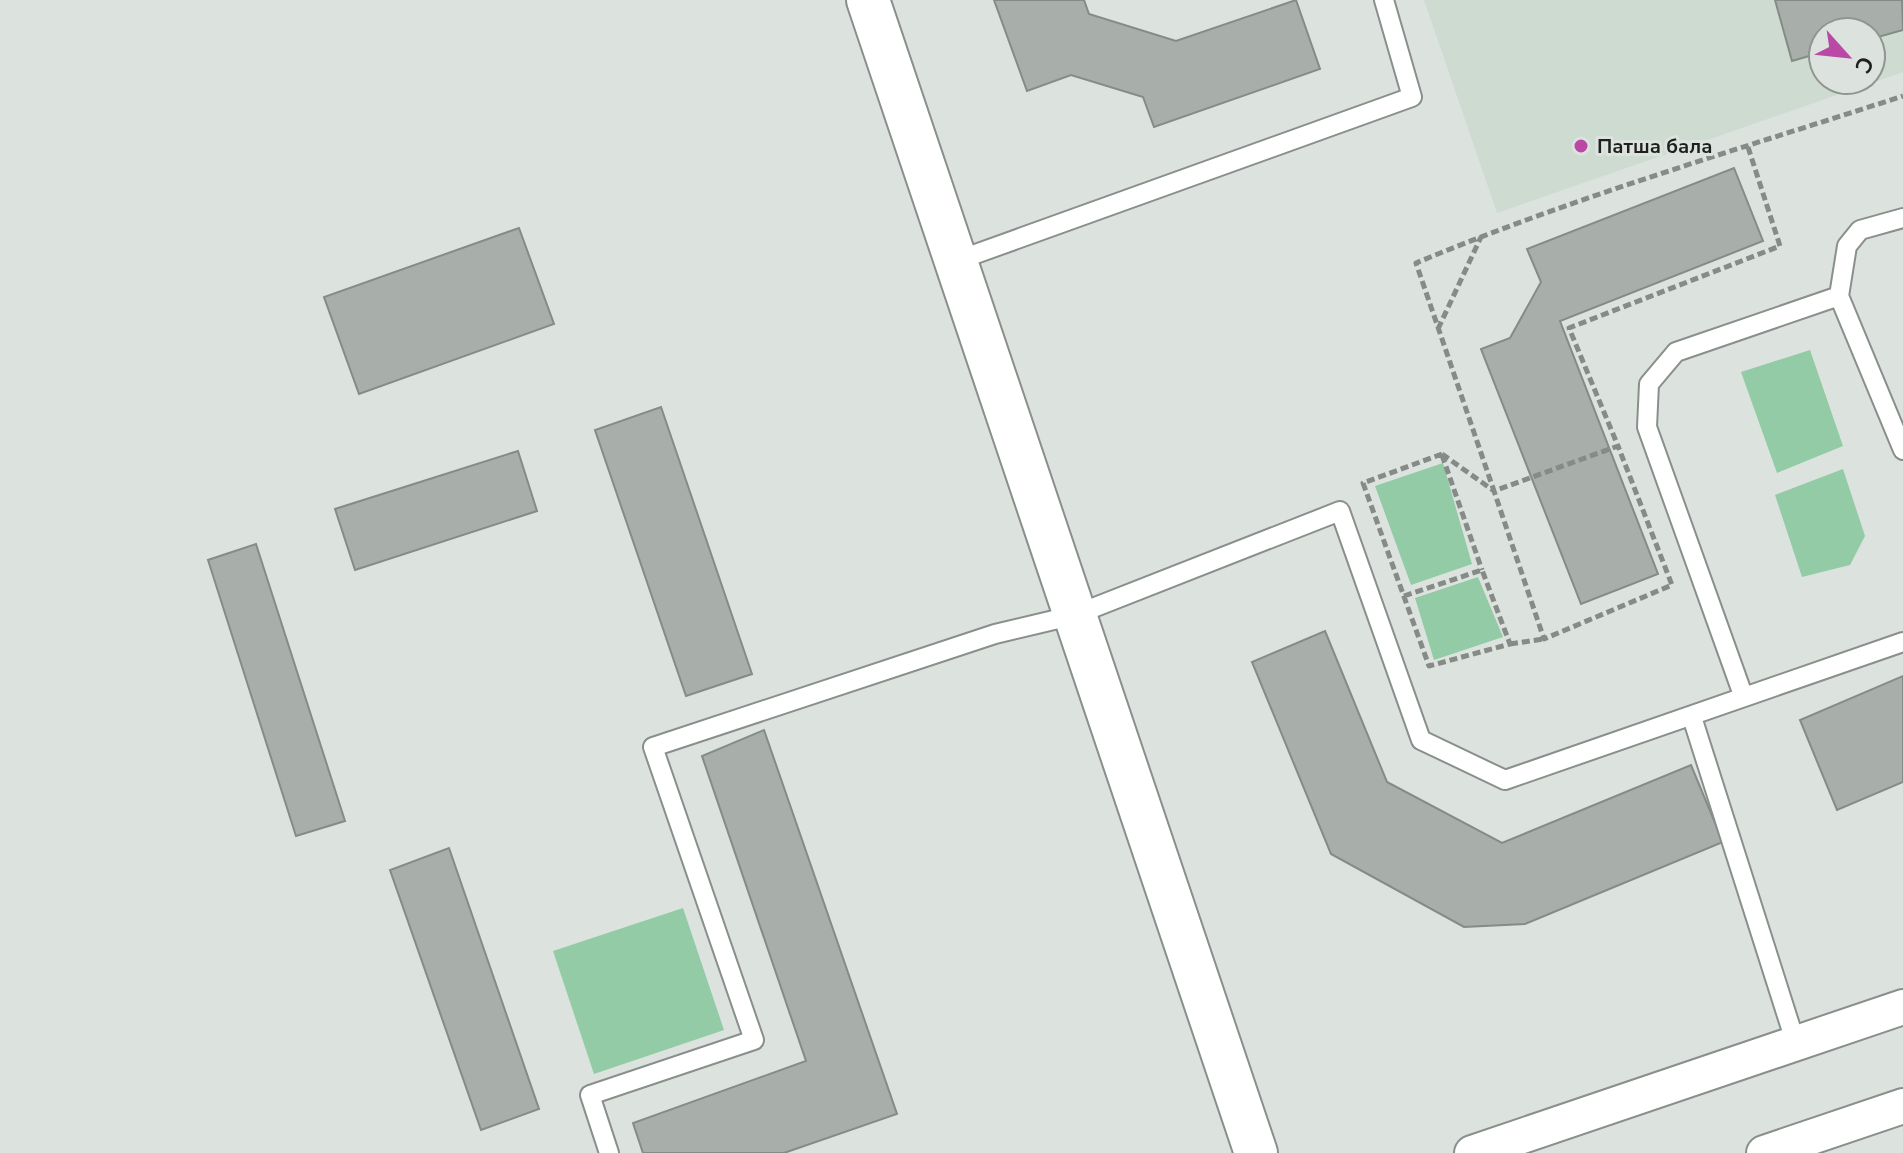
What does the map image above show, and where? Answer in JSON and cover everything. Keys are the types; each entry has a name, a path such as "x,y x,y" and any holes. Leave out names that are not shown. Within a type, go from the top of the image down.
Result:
{"street":[{"path":"868,0 1256,1153"},
{"path":"1472,1153 1795,1041 1903,1007"},
{"path":"1764,1153 1903,1106"}],"lane":[{"path":"956,261 1412,97 1384,0"},
{"path":"1903,218 1860,230 1847,246 1839,296 1903,450"},
{"path":"1743,695 1647,427 1649,384 1676,352 1839,296"},
{"path":"609,1153 590,1095 754,1040 653,747 995,634 1075,615 1340,511 1421,740 1505,780 1903,642"},
{"path":"1692,717 1795,1041"}],"path":[{"path":"1544,639 1416,263 1481,236 1903,96"},
{"path":"1442,454 1363,483 1429,666 1510,644 1544,639 1672,585 1569,328 1780,246 1748,147"},
{"path":"1438,330 1481,236"},
{"path":"1494,491 1618,446"},
{"path":"1442,454 1494,491"},
{"path":"1442,454 1510,644"},
{"path":"1404,596 1482,570"}],"shaded area":[{"name":"Патша бала","path":"1424,0 1903,0 1903,72 1887,78 1887,16 1807,16 1807,96 1834,96 1497,213"}],"green space":[{"path":"1810,350 1843,446 1777,473 1741,372"},
{"path":"1443,463 1472,564 1411,585 1375,486"},
{"path":"1843,469 1865,536 1850,565 1802,577 1775,495"},
{"path":"1478,577 1503,637 1434,660 1415,598"},
{"path":"683,908 724,1030 594,1074 553,951"}],"building":[{"path":"994,0 1084,0 1089,14 1176,41 1296,0 1320,69 1154,127 1143,97 1071,75 1027,91"},
{"path":"1775,0 1902,0 1903,30 1887,34 1887,16 1807,16 1807,57 1792,61"},
{"path":"1734,168 1763,241 1560,321 1658,574 1581,604 1481,349 1510,338 1541,282 1527,249"},
{"path":"519,228 554,324 359,394 324,297"},
{"path":"661,407 752,674 686,696 595,430"},
{"path":"518,451 537,511 355,570 335,509"},
{"path":"256,544 345,821 296,836 208,560"},
{"path":"1325,631 1387,782 1502,843 1691,765 1723,842 1525,924 1464,927 1331,854 1252,662"},
{"path":"1903,676 1903,782 1837,810 1800,720"},
{"path":"764,730 897,1114 784,1153 643,1153 633,1123 806,1061 702,756"},
{"path":"449,848 539,1109 481,1130 390,870"}],"place":[{"name":"Патша бала","path":"1581,146"}]}
